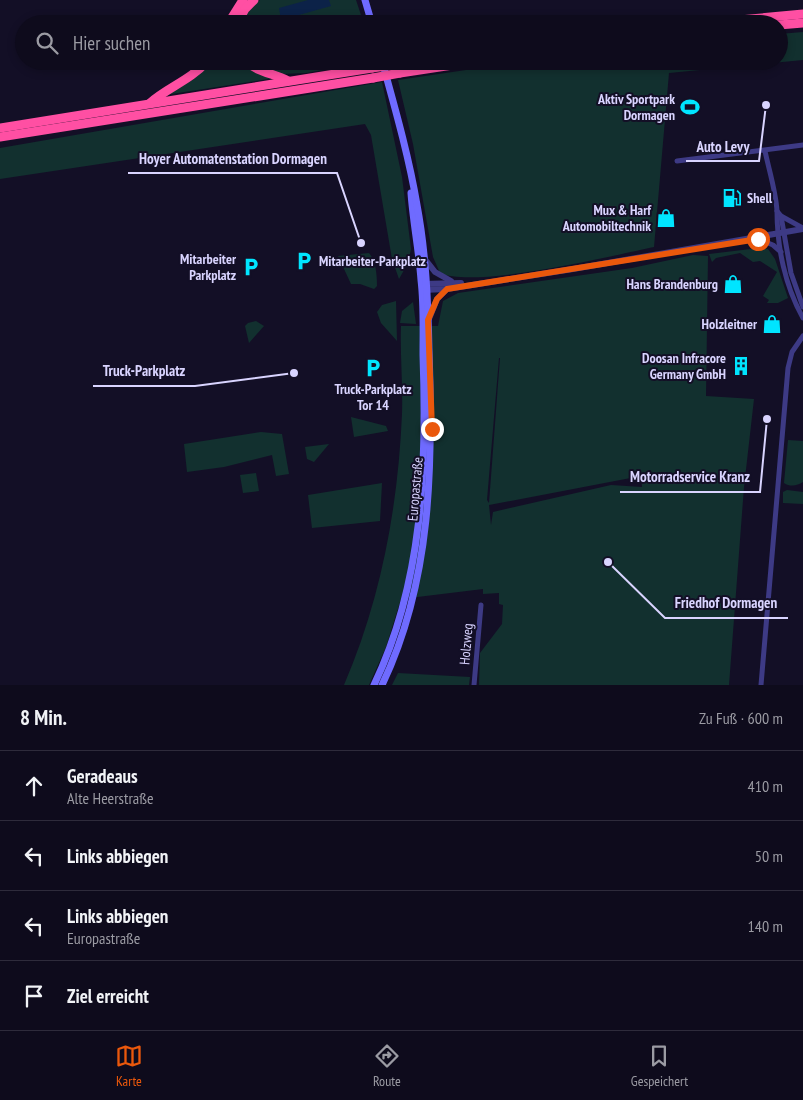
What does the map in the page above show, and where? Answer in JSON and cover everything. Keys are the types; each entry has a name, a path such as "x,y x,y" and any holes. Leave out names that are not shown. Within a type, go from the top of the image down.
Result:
{"highway":[{"path":"234,15 243,0"},
{"path":"242,15 254,0"},
{"path":"788,15 803,14"},
{"path":"788,24 803,23"},
{"path":"150,103 159,95 194,75 199,70"},
{"path":"259,70 280,76 288,81"},
{"path":"0,137 389,70"},
{"path":"0,128 288,81 372,73"}],"main road":[{"path":"365,0 369,15"},
{"name":"Europastraße","path":"374,685 398,624 416,545 425,428 424,258 417,202 384,70"},
{"name":"Europastraße","path":"382,685 405,627 422,546 432,429 428,320 408,170"}],"street":[{"path":"678,161 803,145"},
{"path":"766,151 779,214 781,253 788,285 803,318"},
{"path":"779,214 803,229"},
{"path":"424,287 496,281 758,239 803,229"},
{"path":"781,234 791,273 803,308"},
{"path":"758,239 773,245 781,253"},
{"path":"424,258 438,274 455,283"},
{"path":"424,287 447,289 474,283"},
{"path":"428,320 437,299 447,289"},
{"path":"761,685 788,368 794,346 803,336"},
{"name":"Holzweg","path":"474,685 481,605"}],"green space":[{"path":"260,0 356,0 361,15 245,15 254,3"},
{"path":"803,32 803,60 788,61 788,33"},
{"path":"203,70 260,70 275,78 165,95 196,77"},
{"path":"270,70 323,70 306,73 280,74"},
{"path":"466,70 700,70 669,73 654,247 512,274 457,277 440,273 433,257 413,144 398,80"},
{"path":"382,82 402,177 411,249 408,263 399,279 392,259 371,135 365,124 0,179 0,148"},
{"path":"759,248 768,249 775,259 788,298 778,303 767,303 769,300 763,296 777,272 760,261 753,262 740,253 716,258 712,262 709,254"},
{"path":"369,253 375,264 377,286 374,289 360,284 351,284 338,256"},
{"path":"693,255 708,256 706,396 754,399 744,487 729,685 479,685 480,653 502,624 503,605 499,604 499,593 483,594 483,589 401,599 386,647 369,685 344,685 357,652 378,586 392,518 402,414 401,326 438,326 443,301 458,293 632,268","holes":["500,358 489,503 487,500","641,476 642,487 611,485 493,512 491,525 489,505"]},
{"path":"396,301 397,341 381,323 377,312 382,305"},
{"path":"413,302 416,324 400,323 402,311"},
{"path":"256,321 264,326 249,343 245,326"},
{"path":"351,417 386,426 388,431 354,437"},
{"path":"261,432 282,434 289,474 276,476 272,455 224,467 187,472 184,444"},
{"path":"788,440 803,441 803,482 794,486 784,483"},
{"path":"329,444 314,462 307,459 305,447"},
{"path":"256,473 259,491 243,493 240,475"},
{"path":"382,483 380,521 312,528 308,495"},
{"path":"787,490 803,492 803,504 783,503 783,492"},
{"path":"398,673 470,677 469,685 392,685"}],"water":[{"path":"308,0 329,0 331,6 299,15 280,15 279,8"}],"place":[{"name":"Auto Levy","path":"766,105"},
{"name":"Aktiv Sportpark Dormagen","path":"690,107"},
{"name":"Shell","path":"732,198"},
{"name":"Mux & Harf Automobiltechnik","path":"666,218"},
{"name":"Hoyer Automatenstation Dormagen","path":"361,243"},
{"name":"Mitarbeiter-Parkplatz","path":"304,261"},
{"name":"Mitarbeiter Parkplatz","path":"251,267"},
{"name":"Hans Brandenburg","path":"733,284"},
{"name":"Holzleitner","path":"772,324"},
{"name":"Doosan Infracore Germany GmbH","path":"741,366"},
{"name":"Truck-Parkplatz Tor 14","path":"373,368"},
{"name":"Truck-Parkplatz","path":"294,373"},
{"name":"Motorradservice Kranz","path":"767,419"},
{"name":"Friedhof Dormagen","path":"608,562"}],"route":[{"path":"432,429 428,320 437,299 447,289 474,283 551,273 758,239"}]}
